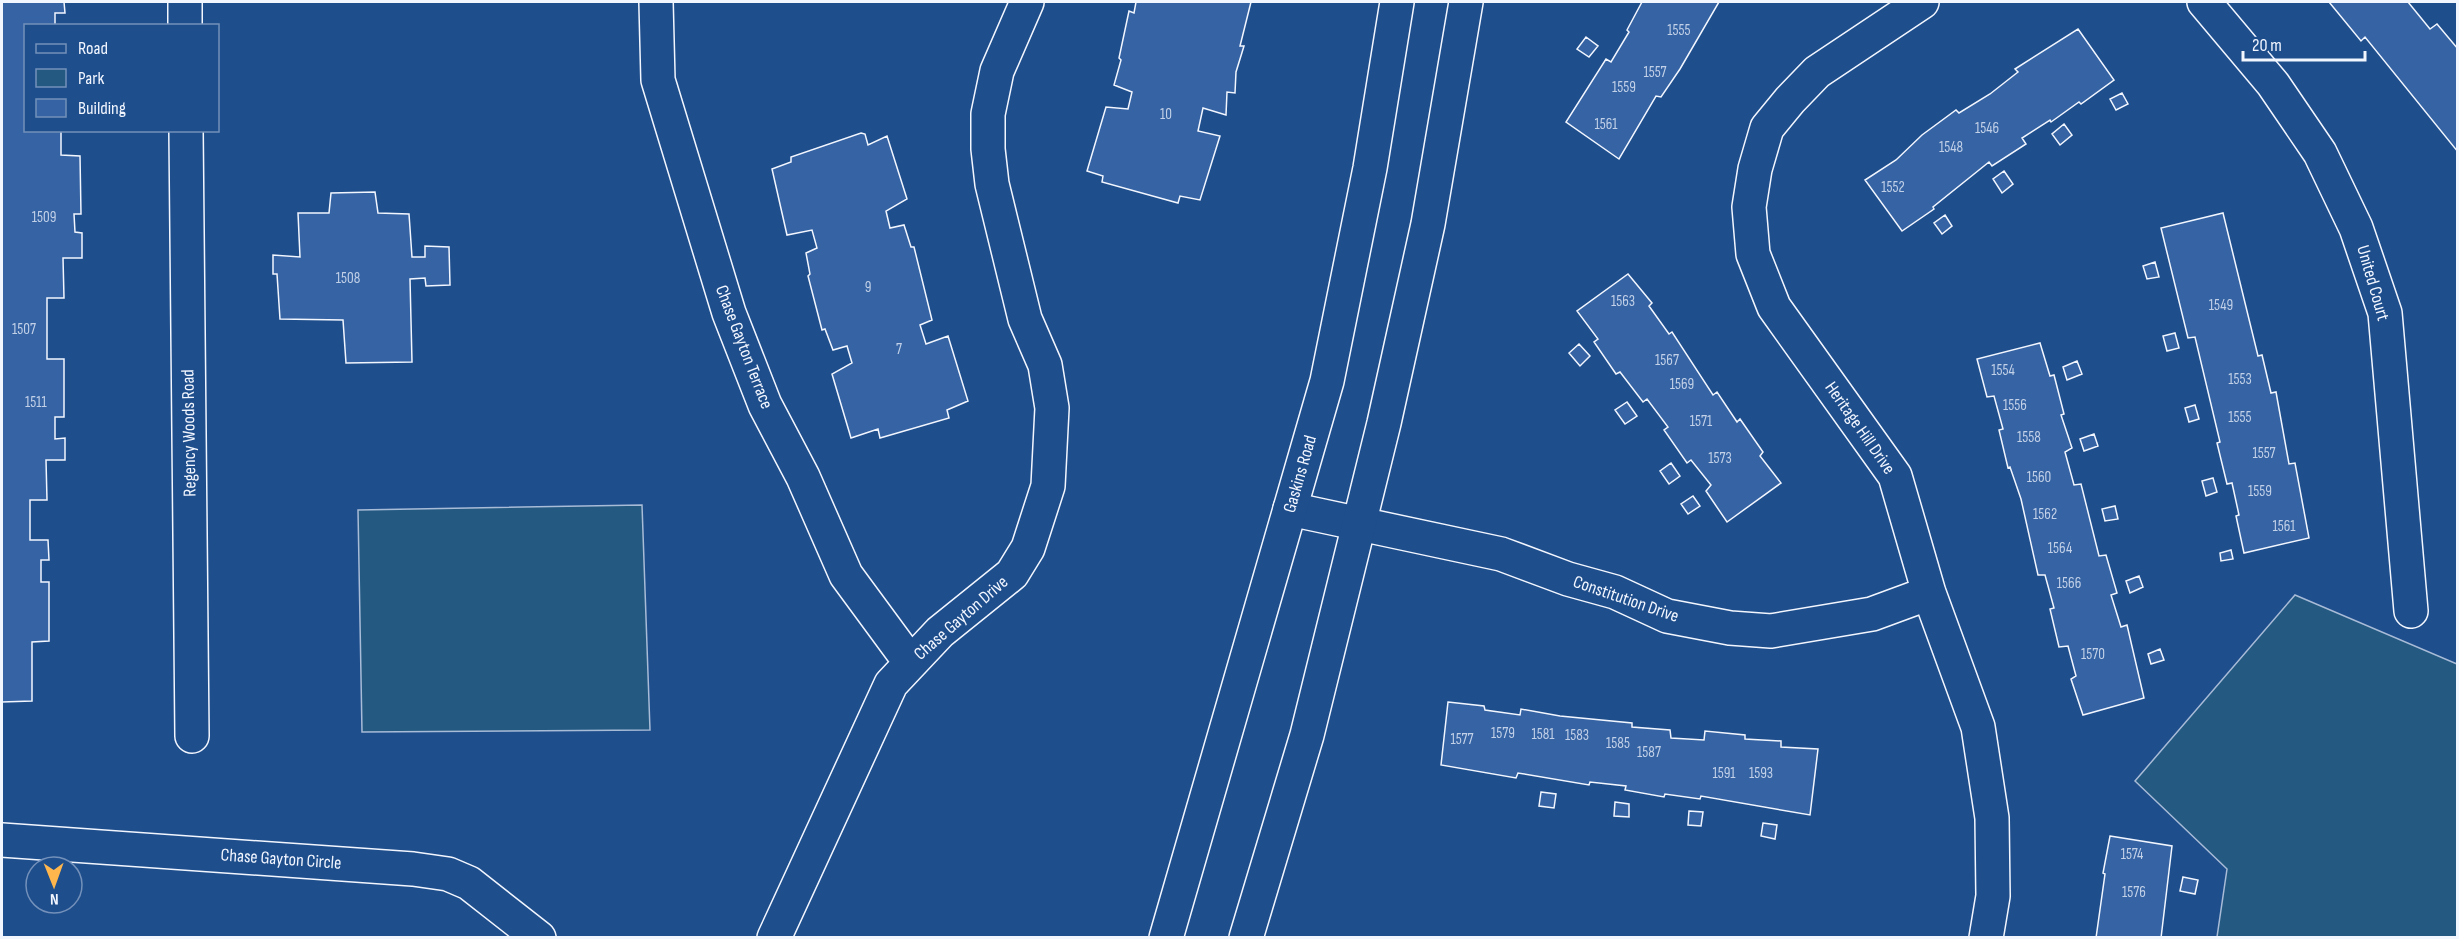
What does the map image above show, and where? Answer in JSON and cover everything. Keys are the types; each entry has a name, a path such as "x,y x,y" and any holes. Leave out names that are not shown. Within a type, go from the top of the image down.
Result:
{"street":[{"path":"185,2 185,24"},
{"name":"Chase Gayton Terrace","path":"656,2 658,80 729,313 765,405 803,477 846,575 910,662"},
{"name":"Chase Gayton Drive","path":"774,938 891,684 939,632 1012,574 1028,548 1048,486 1052,408 1045,365 1025,319 992,184 988,149 988,114 997,71 1027,2"},
{"name":"Gaskins Road","path":"1166,938 1327,381 1370,168 1397,2"},
{"path":"1246,938 1307,735 1359,524 1428,224 1466,2"},
{"name":"Heritage Hill Drive","path":"1922,2 1817,72 1790,100 1767,128 1755,169 1749,207 1754,254 1774,307 1895,476 1929,593 1978,727 1992,818 1993,896 1986,938"},
{"name":"United Court","path":"2204,2 2273,84 2320,153 2356,228 2385,313 2412,611"},
{"name":"Regency Woods Road","path":"186,132 192,736"},
{"name":"Constitution Drive","path":"1290,509 1501,554 1568,579 1615,592 1667,616 1730,628 1771,631 1872,614 1929,593"},
{"name":"Chase Gayton Circle","path":"2,840 413,869 448,874 469,883 539,938"}],"green space":[{"path":"642,505 650,730 362,732 358,510"},
{"path":"2295,595 2457,664 2457,937 2217,937 2227,869 2135,781"}],"building":[{"path":"2,2 64,2 65,13 55,13 55,24 24,24 24,132 61,132 61,155 80,156 81,214 74,214 75,232 82,233 82,258 63,258 64,298 47,298 47,359 64,359 64,417 55,417 55,439 65,438 65,460 46,460 47,500 30,500 30,540 48,540 49,560 41,560 41,582 49,582 49,641 32,642 32,701 2,702"},
{"path":"1136,2 1251,2 1240,46 1244,46 1236,72 1235,93 1227,92 1226,115 1203,108 1198,131 1220,136 1200,200 1180,196 1178,203 1102,182 1103,176 1087,171 1106,107 1128,109 1132,92 1114,85 1121,60 1119,58 1129,11 1134,13"},
{"path":"1642,2 1719,2 1680,69 1661,97 1656,96 1619,159 1566,122 1606,59 1611,62 1629,32 1627,30"},
{"path":"2329,2 2408,2 2430,29 2437,24 2458,49 2458,152 2365,37 2361,41"},
{"path":"2078,29 2114,80 2081,104 2079,102 2051,122 2050,120 2022,138 2026,144 1992,166 1989,162 1933,207 1934,209 1902,231 1865,180 1896,160 1922,135 1956,110 1959,113 1990,94 2018,72 2015,69"},
{"path":"1586,37 1598,46 1589,57 1577,49"},
{"path":"2122,93 2128,104 2116,110 2110,99"},
{"path":"2064,124 2072,135 2060,145 2052,134"},
{"path":"861,133 865,134 868,145 887,136 907,199 886,211 890,228 904,225 911,247 914,247 932,320 920,325 926,344 948,336 968,401 947,410 949,418 880,438 878,429 851,438 832,374 852,363 847,346 833,350 825,329 822,330 808,276 810,274 806,253 817,248 812,230 787,235 772,169 791,162 791,157"},
{"path":"2004,171 2013,184 2002,193 1993,179"},
{"path":"375,192 378,213 409,214 412,257 425,257 425,246 449,247 450,285 426,286 425,278 410,279 412,362 346,363 343,320 280,319 277,274 273,274 273,255 300,257 298,213 329,213 331,193"},
{"path":"2223,213 2258,356 2262,355 2271,393 2276,392 2289,464 2295,463 2309,538 2244,553 2232,483 2227,484 2217,443 2220,442 2195,337 2188,338 2161,228"},
{"path":"1945,215 1952,226 1942,234 1934,223"},
{"path":"2155,262 2159,277 2147,279 2143,266"},
{"path":"1628,274 1652,303 1649,306 1669,334 1672,332 1713,395 1717,392 1737,422 1740,419 1763,452 1760,456 1781,483 1727,522 1706,491 1711,485 1691,460 1687,463 1664,430 1668,427 1647,399 1643,402 1620,372 1616,374 1594,342 1598,339 1577,311"},
{"path":"2175,333 2179,348 2167,351 2163,336"},
{"path":"2040,343 2050,376 2054,375 2064,414 2061,415 2072,448 2065,452 2074,485 2081,484 2099,556 2106,555 2117,593 2111,595 2121,627 2127,625 2144,698 2083,715 2071,679 2076,676 2068,646 2059,647 2050,609 2054,608 2045,575 2038,575 2021,499 2010,467 2008,468 1999,430 2003,429 1994,396 1987,397 1977,359"},
{"path":"1579,344 1590,356 1580,366 1569,353"},
{"path":"2077,361 2082,374 2067,380 2063,367"},
{"path":"1627,402 1637,416 1625,424 1615,410"},
{"path":"2195,405 2199,419 2189,422 2185,408"},
{"path":"2094,434 2098,446 2084,451 2080,439"},
{"path":"1671,463 1680,476 1669,484 1660,471"},
{"path":"2213,478 2217,492 2206,496 2202,481"},
{"path":"1693,496 1700,506 1688,514 1681,504"},
{"path":"2115,506 2118,519 2105,521 2102,509"},
{"path":"2231,550 2233,559 2221,561 2220,553"},
{"path":"2139,576 2143,587 2130,593 2126,581"},
{"path":"2160,649 2164,660 2151,664 2148,654"},
{"path":"1448,702 1484,706 1485,710 1520,715 1521,709 1560,716 1632,723 1632,727 1670,730 1671,738 1704,740 1705,731 1745,735 1745,739 1781,741 1781,747 1818,749 1810,815 1701,796 1700,799 1665,794 1664,797 1625,790 1626,786 1590,782 1589,785 1518,773 1516,778 1441,765"},
{"path":"1541,792 1556,794 1554,808 1539,806"},
{"path":"1615,802 1629,804 1629,817 1614,816"},
{"path":"1689,811 1703,812 1701,826 1688,825"},
{"path":"1763,823 1777,825 1775,839 1761,836"},
{"path":"2110,836 2172,846 2161,938 2096,938 2105,874 2103,873"},
{"path":"2183,877 2198,880 2195,894 2180,891"}]}
